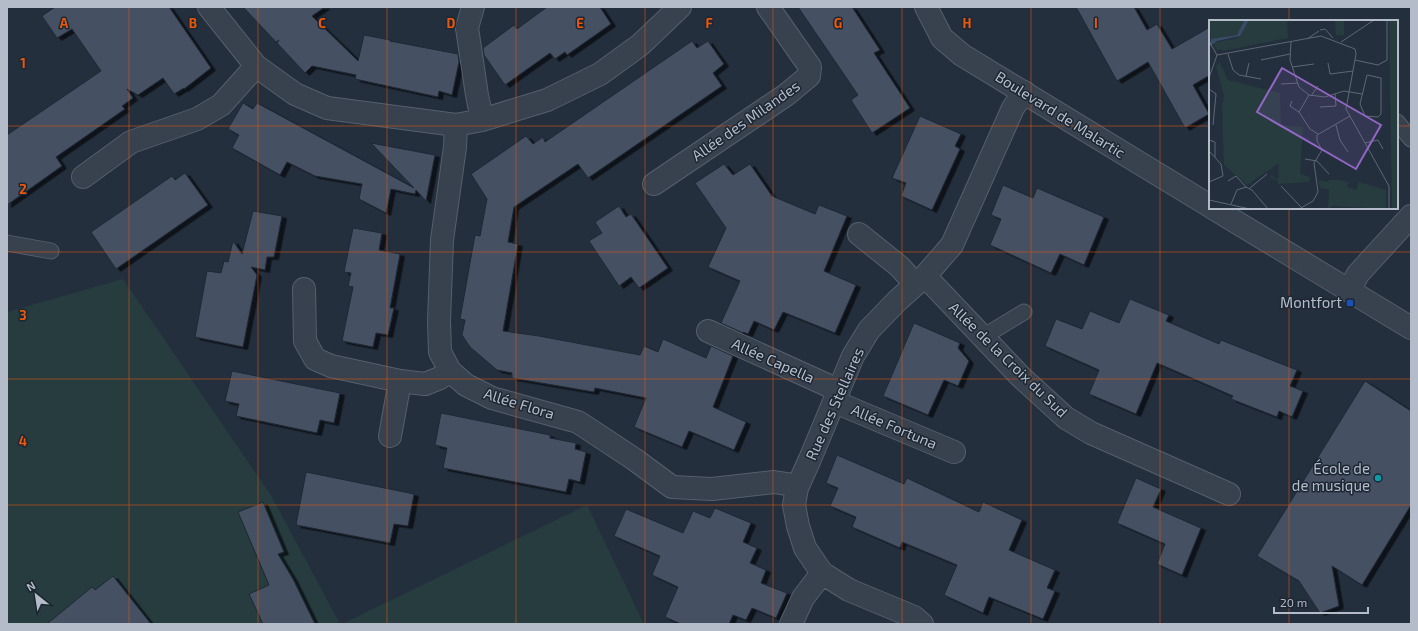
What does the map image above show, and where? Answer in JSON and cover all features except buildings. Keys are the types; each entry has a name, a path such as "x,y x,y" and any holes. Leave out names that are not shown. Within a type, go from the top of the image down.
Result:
{"street":[{"path":"208,7 256,66 295,94 327,108 456,125 482,120 547,100 600,74 640,45 680,7"},
{"path":"473,7 467,28 476,95 482,120"},
{"name":"Allée des Milandes","path":"654,184 786,95 809,76 810,67 768,7"},
{"name":"Boulevard de Malartic","path":"926,7 942,38 962,55 1209,205"},
{"path":"83,177 131,142 197,119 220,105 256,66"},
{"name":"Rue des Stellaires","path":"922,624 914,617 849,590 822,573 805,548 798,526 794,505 797,488 853,356 869,330 920,280 952,245 1013,108 1024,92"},
{"name":"Allée Flora","path":"456,125 442,240 438,321 440,352 450,371 466,386 492,398 578,422 634,459 672,487 712,489 774,482 787,484 797,488"},
{"path":"1215,209 1411,328"},
{"path":"1349,290 1358,274 1411,216"},
{"name":"Allée de la Croix du Sud","path":"858,234 900,267 920,280 1066,418 1091,433 1229,494"},
{"path":"304,289 305,341 315,359 331,366 400,381 425,384 440,378 450,371"},
{"name":"Allée Capella","path":"708,331 837,396"},
{"path":"390,436 400,381"},
{"name":"Allée Fortuna","path":"837,396 954,452"},
{"path":"791,624 803,598 822,573"}],"lane":[{"path":"1398,123 1411,139"},
{"path":"7,243 51,251"},
{"path":"985,340 991,332 1024,312"}],"green space":[{"path":"123,279 272,497 340,624 7,624 7,312"},
{"path":"587,505 644,624 342,624"}],"place":[{"name":"Montfort","path":"1350,303"},
{"name":"École de de musique","path":"1378,478"}]}
